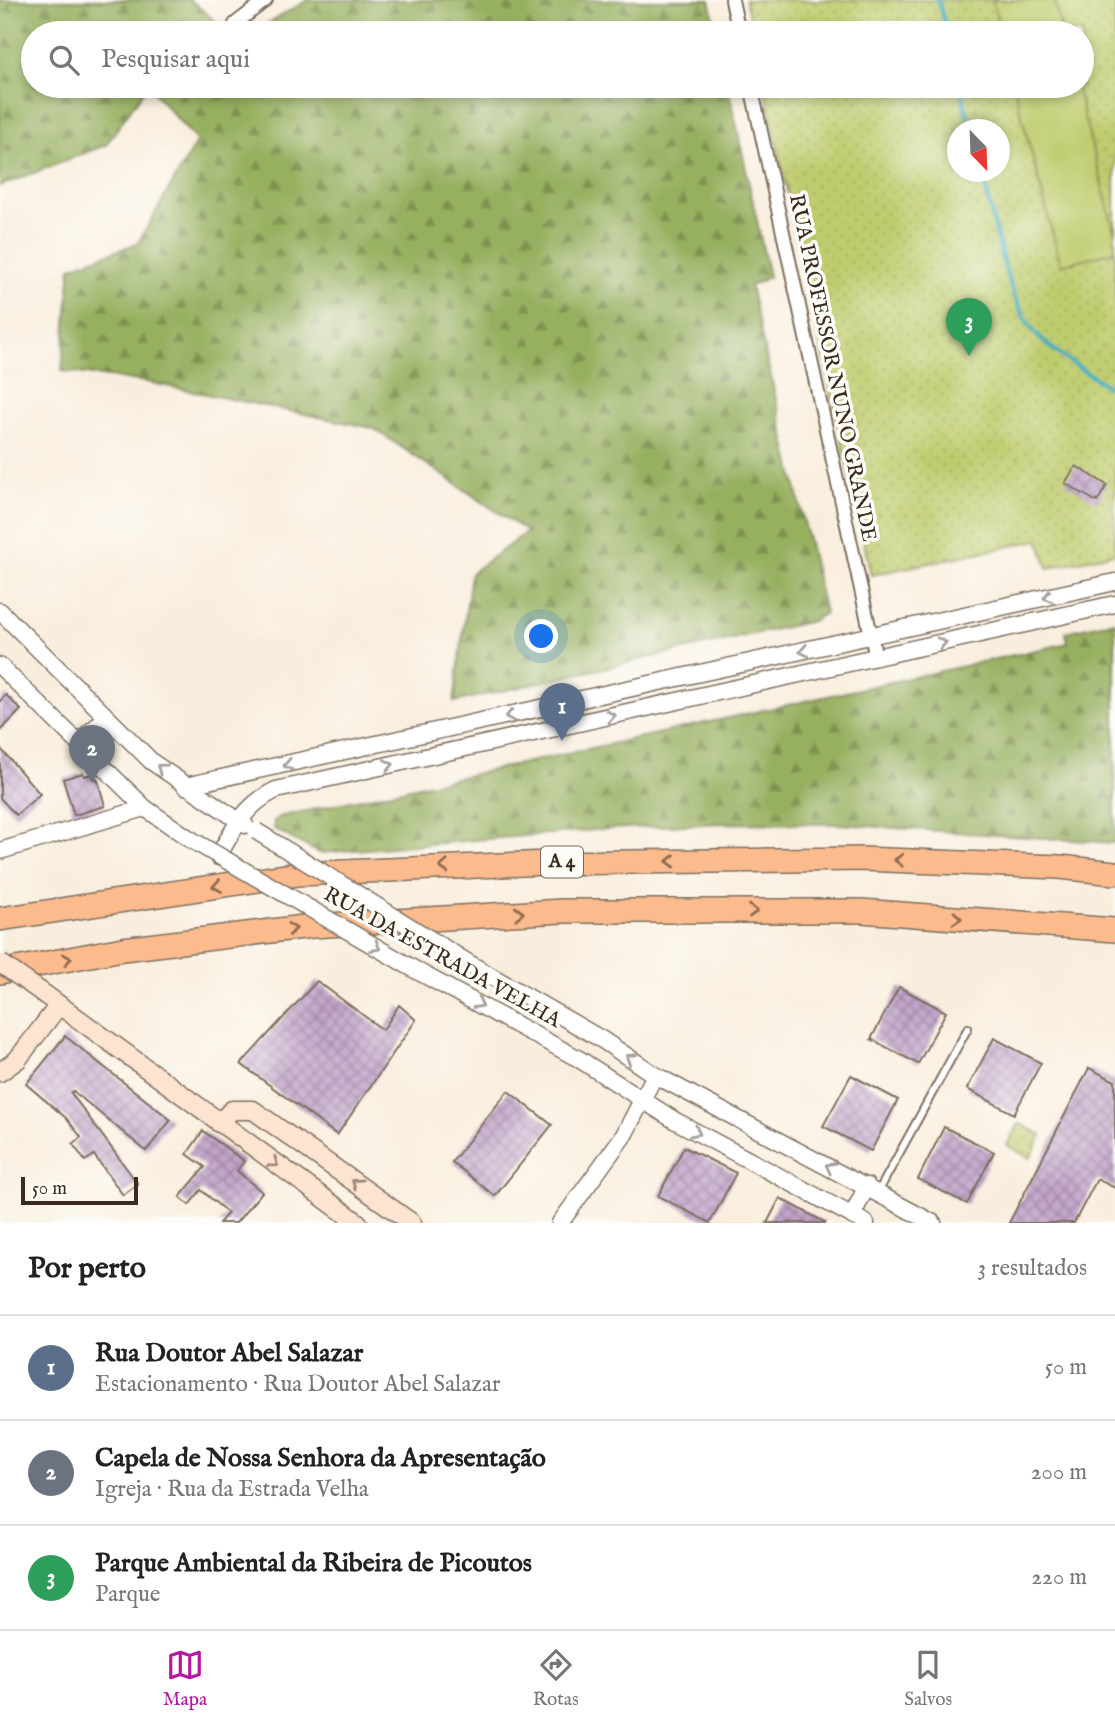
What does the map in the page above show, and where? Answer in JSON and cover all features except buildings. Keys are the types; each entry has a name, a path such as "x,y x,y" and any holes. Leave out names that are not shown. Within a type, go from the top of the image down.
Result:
{"highway":[{"name":"A 4","path":"0,919 298,874 548,863 862,859 1060,867 1115,873"},
{"path":"0,972 123,949 312,926 562,911 861,911 1115,930"}],"main road":[{"path":"0,963 358,1223"},
{"path":"0,1072 17,1060 59,1005"},
{"path":"219,1122 232,1111 253,1110 412,1223"}],"street":[{"path":"239,21 266,0"},
{"path":"732,0 736,21"},
{"name":"RUA PROFESSOR NUNO GRANDE","path":"754,98 876,658"},
{"path":"185,786 1115,582"},
{"path":"218,857 234,827 260,797 276,790 1115,604"},
{"name":"RUA DA ESTRADA VELHA","path":"0,611 152,762 234,827 256,831 655,1075 933,1223"},
{"name":"RUA DA ESTRADA VELHA","path":"0,666 80,741 145,808 218,857 419,972 579,1059 642,1101 859,1219 873,1189"},
{"path":"80,741 107,717"},
{"path":"0,851 145,808"},
{"path":"560,1223 624,1135 655,1075"}],"lane":[{"path":"873,1189 968,1028"}],"green space":[{"path":"0,0 190,0 215,21 21,21 21,98 139,98 106,145 0,186"},
{"path":"308,0 710,0 714,21 272,21"},
{"path":"745,0 1115,0 1115,553 1048,568 1039,540 871,575 767,98 1094,98 1094,21 750,21"},
{"path":"992,0 1054,0 1059,21 998,21"},
{"path":"159,98 731,98 769,277 750,286 825,613 812,621 454,702 471,573 527,532 373,428 147,382 62,371 71,267 138,243 197,141"},
{"path":"1017,98 1079,98 1115,234 1115,251 1061,265"},
{"path":"1115,621 1115,843 839,824 723,823 608,829 319,853 274,829 274,821 279,817 1068,643 1065,632"},
{"path":"1019,1123 1042,1135 1030,1158 1007,1145"}],"waterway":[{"path":"938,0 944,21"},
{"path":"963,98 968,119"},
{"path":"984,182 1010,284 1028,324 1058,353 1115,392"}],"place":[{"name":"Parque Ambiental da Ribeira de Picoutos","path":"969,356"},
{"name":"Rua Doutor Abel Salazar","path":"562,741"},
{"name":"Capela de Nossa Senhora da Apresentação","path":"92,783"}]}
